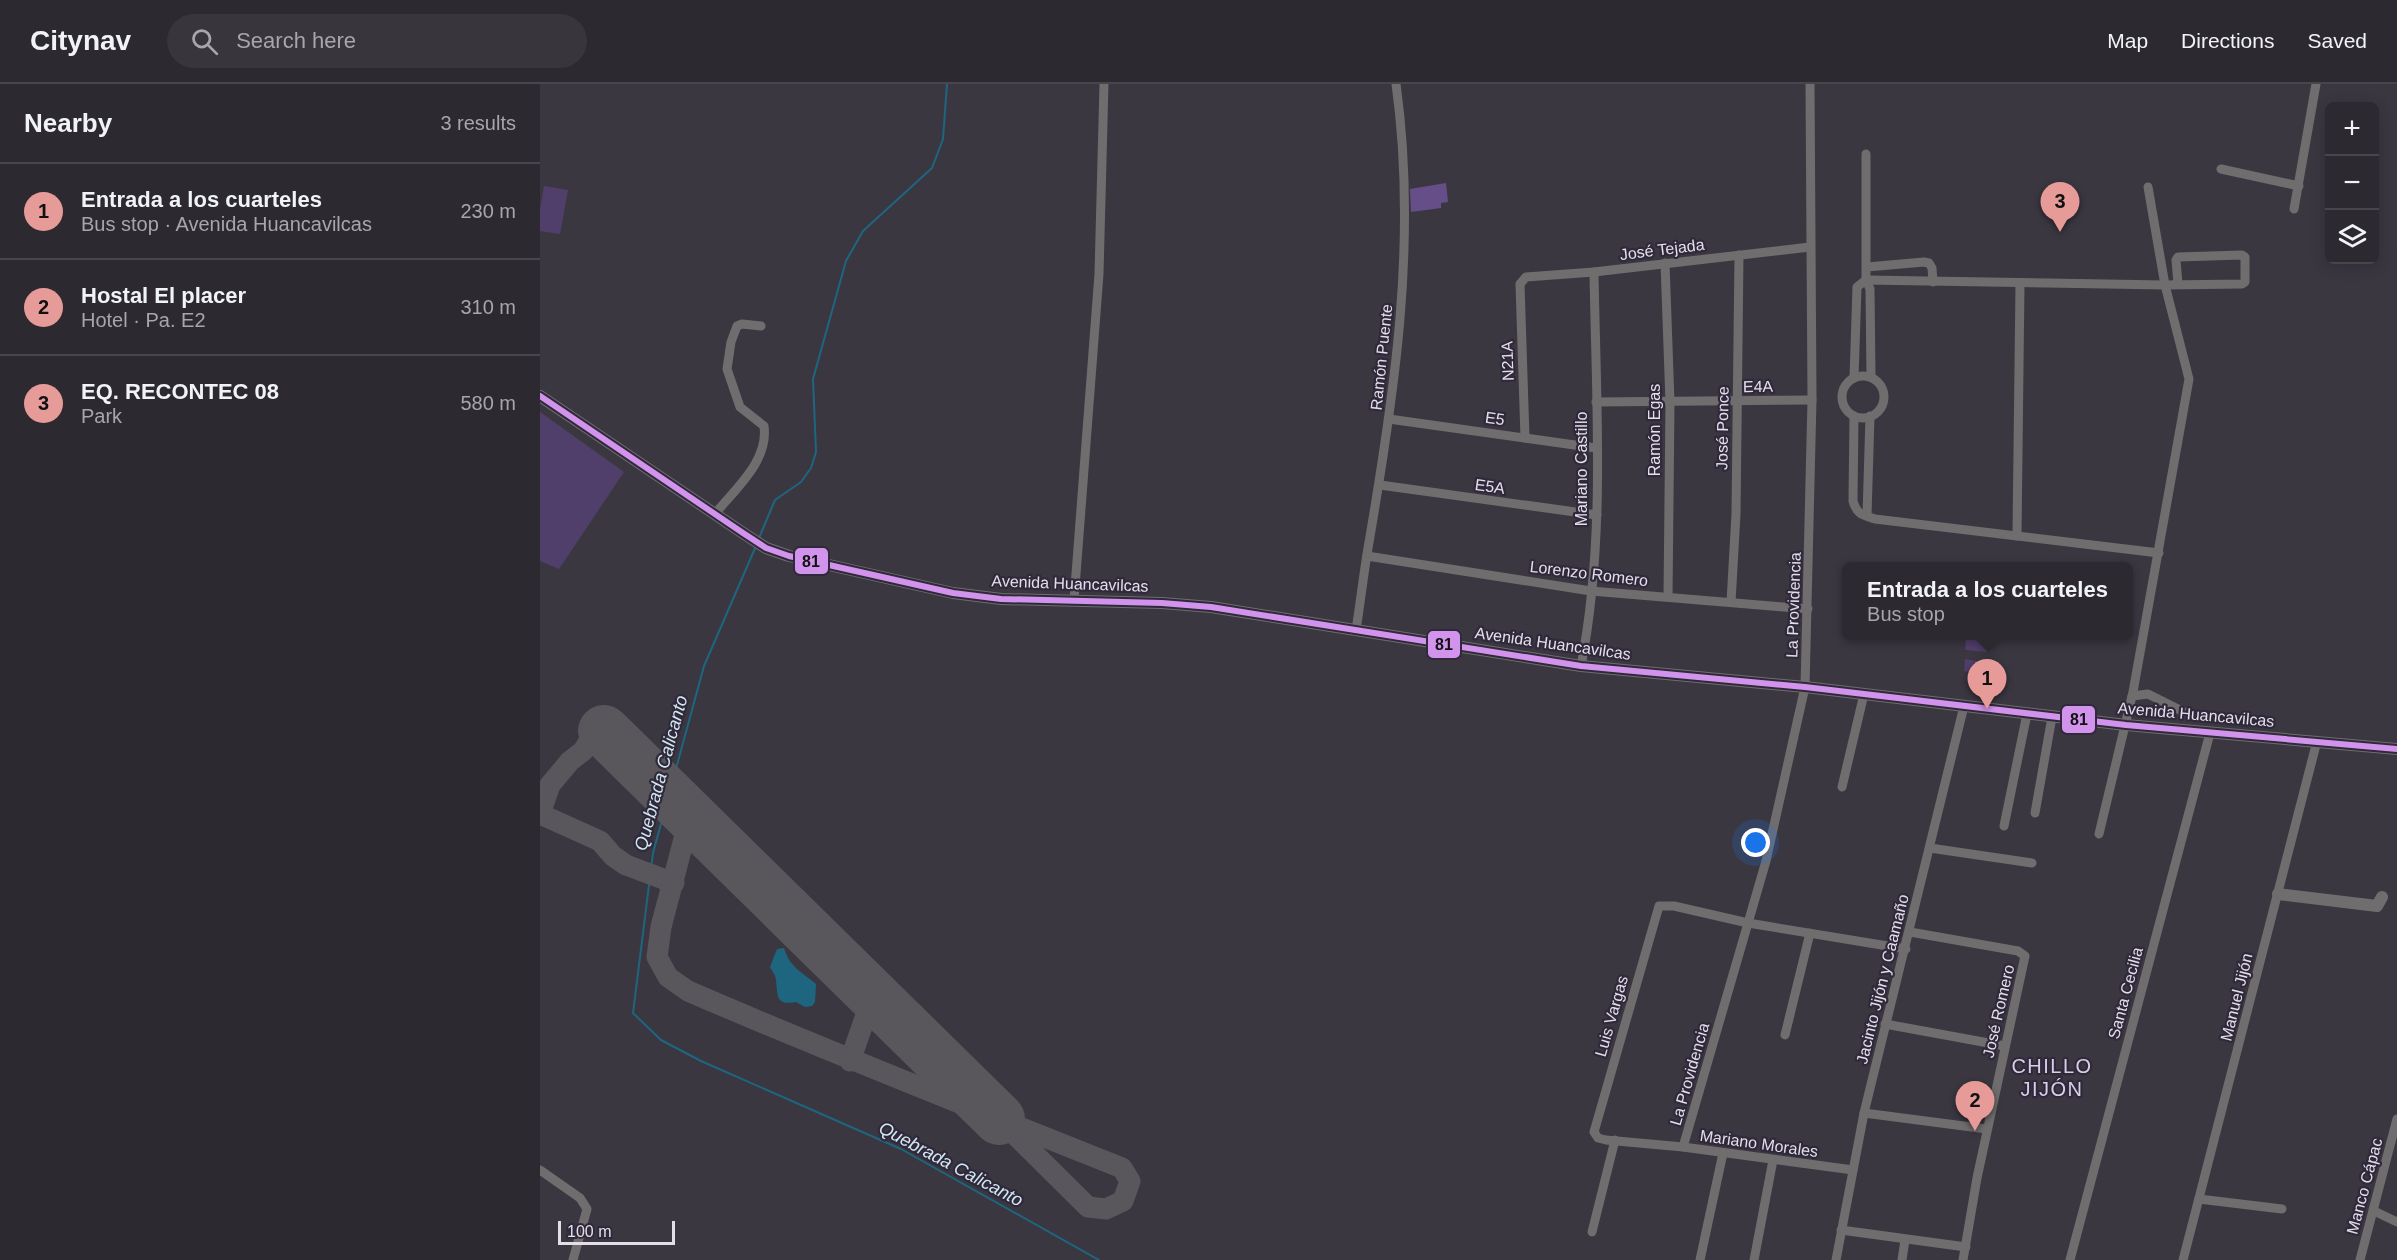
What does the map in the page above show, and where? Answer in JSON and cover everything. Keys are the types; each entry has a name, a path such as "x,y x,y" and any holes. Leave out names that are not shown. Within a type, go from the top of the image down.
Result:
{"street":[{"path":"1074,600 1099,274 1104,84"},
{"name":"Ramón Puente","path":"1356,630 1389,419 1399,336 1405,255 1405,184 1401,119 1396,84"},
{"name":"La Providencia","path":"1683,1147 1766,861 1805,687 1812,400 1810,84"},
{"path":"2294,209 2316,84"},
{"path":"1866,154 1866,280 1870,289 1870,377"},
{"path":"2221,169 2299,186"},
{"path":"2099,834 2132,696 2189,379 2165,285 2148,187"},
{"name":"José Tejada","path":"1520,284 1526,276 1594,272 1810,247"},
{"name":"José Ponce","path":"1731,602 1736,514 1739,255"},
{"path":"1854,378 1857,287 1866,280 2165,285 2243,283 2245,257 2242,255 2178,257 2176,260 2178,284"},
{"name":"Ramón Egas","path":"1665,263 1670,402 1668,597"},
{"path":"1867,267 1929,263 1932,268 1933,282"},
{"name":"Mariano Castillo","path":"1581,666 1591,591 1597,515 1594,272"},
{"path":"2018,536 2020,283"},
{"name":"N21A","path":"1520,284 1525,438"},
{"path":"715,514 759,458 763,445 764,426 740,407 727,369 731,342 737,326 742,324 760,326"},
{"path":"1854,416 1870,416 1877,412 1884,397 1878,382 1870,377 1854,378 1848,383 1842,397 1844,404 1854,416 1853,501 1855,510 1860,515 1875,519 2159,553"},
{"name":"Avenida Huancavilcas","path":"540,396 766,548 821,564 952,593 1001,599 1162,603 1211,607 1581,666 1805,687 2126,725 2397,749"},
{"name":"E4A","path":"1596,402 1812,400"},
{"path":"1867,516 1870,416"},
{"name":"E5","path":"1389,419 1596,448"},
{"name":"E5A","path":"1380,485 1597,515"},
{"name":"Lorenzo Romero","path":"1367,556 1591,591 1808,609"},
{"path":"1842,787 1863,694"},
{"path":"2132,696 2148,694 2184,712"},
{"name":"Jacinto Jijón y Caamaño","path":"1836,1260 1864,1113 1964,706"},
{"path":"2004,826 2026,714"},
{"path":"2035,813 2052,717"},
{"name":"Santa Cecilia","path":"2070,1260 2210,733"},
{"name":"Manuel Jijón","path":"2183,1260 2317,741"},
{"path":"1930,848 2032,863"},
{"path":"2278,894 2377,906 2382,897"},
{"name":"Luis Vargas","path":"1594,1132 1657,908 1674,906 1748,923"},
{"path":"1748,923 1906,949"},
{"name":"José Romero","path":"1910,932 2023,953 2025,956 1987,1129 1964,1260"},
{"path":"1785,1035 1810,933"},
{"path":"1885,1024 2006,1046"},
{"path":"1864,1113 1987,1129"},
{"name":"Manco Cápac","path":"2360,1260 2397,1119"},
{"name":"Mariano Morales","path":"1594,1132 1598,1138 1853,1170"},
{"path":"1592,1232 1615,1140"},
{"path":"1700,1260 1723,1153"},
{"path":"1754,1260 1773,1160"},
{"path":"540,1170 580,1198 587,1209 573,1260"},
{"path":"2199,1199 2282,1209"},
{"path":"2374,1210 2397,1222"},
{"path":"1841,1230 1966,1246"},
{"path":"1902,1260 1905,1240"}],"shaded area":[{"path":"1446,183 1448,202 1441,203 1441,208 1411,212 1410,189"},
{"path":"544,186 568,190 560,234 540,231 540,209"},
{"path":"540,412 624,472 559,569 540,561"},
{"path":"1966,640 1987,640 1987,652 1965,650"},
{"path":"1965,659 1989,663 1987,675 1964,671"}],"water":[{"path":"784,948 793,965 816,984 815,1002 812,1006 805,1007 796,1002 784,1002 779,998 775,977 770,967 777,949"}],"waterway":[{"name":"Quebrada Calicanto","path":"759,538 775,500 801,482 811,468 816,452 813,379 846,261 863,231 932,168 943,139 947,84"},
{"name":"Quebrada Calicanto","path":"756,546 704,666 653,853 633,1013 661,1040 701,1061 901,1149 1099,1260"}],"taxiway":[{"path":"604,731 596,730 583,751 570,761 550,785 540,814 600,841 613,856 626,865 674,883"},
{"path":"690,816 661,927 657,957 668,977 688,991 742,1014 1122,1168 1130,1181 1123,1201 1106,1209 1088,1207 999,1119"},
{"path":"850,1061 873,995"}],"runway":[{"path":"604,731 999,1119"}],"transit line":[{"name":"81","path":"540,396 766,548 789,556 953,593 1001,599 1162,603 1211,607 1581,666 1805,687 2126,725 2397,749"}],"place":[{"name":"EQ. RECONTEC 08","path":"2060,232"},
{"name":"Entrada a los cuarteles","path":"1987,709"},
{"name":"Hostal El placer","path":"1975,1131"}],"district":[{"name":"CHILLO JIJÓN","path":"2052,1078"}]}
